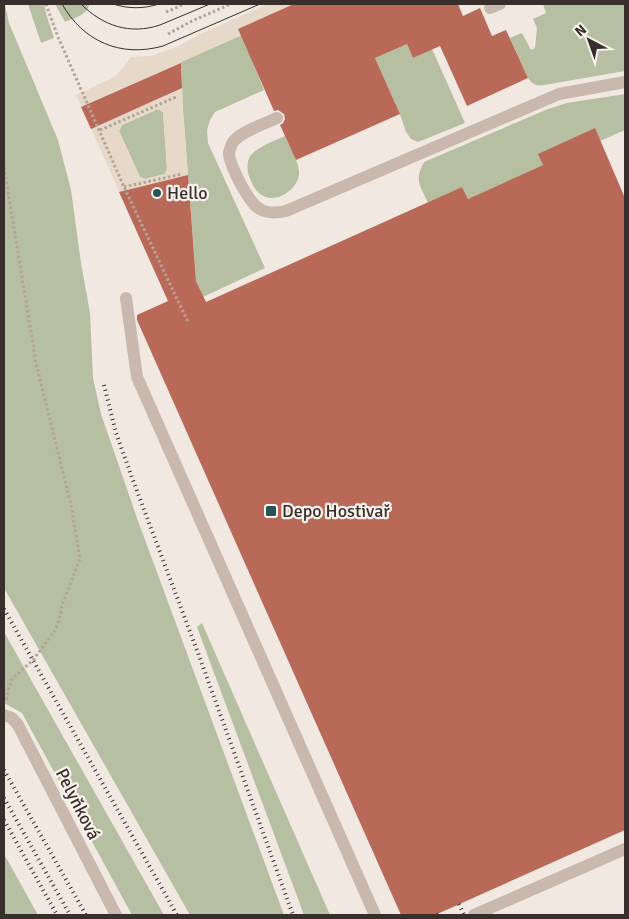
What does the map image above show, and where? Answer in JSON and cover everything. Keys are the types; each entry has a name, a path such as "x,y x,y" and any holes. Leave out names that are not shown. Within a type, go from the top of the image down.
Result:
{"street":[{"path":"277,118 239,136 230,147 229,154 246,195 252,203 259,209 276,213 286,211 559,94 625,82"},
{"path":"126,298 137,378 375,915"},
{"name":"Pelyňková","path":"4,715 12,718 18,725 116,915"},
{"path":"474,915 625,849"}],"path":[{"path":"46,4 58,37 124,187 188,322"},
{"path":"166,12 183,4"},
{"path":"168,34 231,4"},
{"path":"100,130 176,97"},
{"path":"4,167 36,362 71,505 80,559 62,602 59,621 54,632 33,660 12,680 8,690 4,684"},
{"path":"124,187 182,174"}],"green space":[{"path":"4,4 9,23 58,140 71,190 90,313 93,378 101,414 138,521 284,915 190,915 4,588"},
{"path":"28,4 44,4 54,38 41,43"},
{"path":"55,4 89,4 86,11 65,22"},
{"path":"312,4 369,4 372,11 251,58 264,90 215,112 210,120 207,130 208,143 265,268 203,297 196,281 181,62"},
{"path":"543,4 625,4 625,71 544,85 533,84 528,78 510,38 522,33 531,50 535,48 537,28 533,19 546,13"},
{"path":"407,44 413,58 432,49 465,123 418,142 411,139 406,132 375,58"},
{"path":"625,94 625,130 600,141 594,129 539,154 543,165 468,199 462,187 428,203 419,183 419,174 424,162 548,109 567,103"},
{"path":"158,109 163,112 167,168 165,174 145,179 140,177 119,131 122,125"},
{"path":"285,136 297,163 298,178 293,188 283,195 271,198 262,196 254,188 251,181 248,171 249,159 258,149"},
{"path":"202,623 330,915 304,915 197,627"},
{"path":"4,632 164,915 132,915 22,713 4,703"},
{"path":"4,854 38,915 4,915"}],"shaded area":[{"path":"268,4 312,4 181,62 196,281 210,312 179,326 76,95 116,76 131,57 150,56 177,47 200,34","holes":["161,72 163,97 115,118 105,97","158,109 163,112 167,168 165,174 146,179 140,177 119,131 122,125"]}],"building":[{"path":"294,4 458,4 463,16 480,8 492,36 506,30 528,78 467,106 440,46 413,58 407,44 375,58 400,114 296,160 280,125 285,119 284,114 278,110 274,111 238,29"},
{"path":"181,63 182,88 91,129 81,107"},
{"name":"Depo Hostivař","path":"595,128 625,198 625,830 435,915 401,915 137,320 137,315 168,301 119,192 188,175 196,281 206,302 462,187 468,199 543,165 538,154"}],"tram line":[{"path":"62,4 71,17 92,37 118,48 132,50 163,46 260,4"},
{"path":"81,4 98,18 118,27 128,29 149,28 160,25 210,4"},
{"path":"113,4 136,8 159,4"}],"railway":[{"path":"104,385 116,433 293,915"},
{"path":"4,609 177,915"},
{"path":"4,770 86,915"},
{"path":"4,798 70,915"},
{"path":"4,820 57,915"},
{"path":"459,904 464,915"}],"place":[{"name":"Hello","path":"157,193"},
{"name":"Depo Hostivař","path":"271,511"}]}
